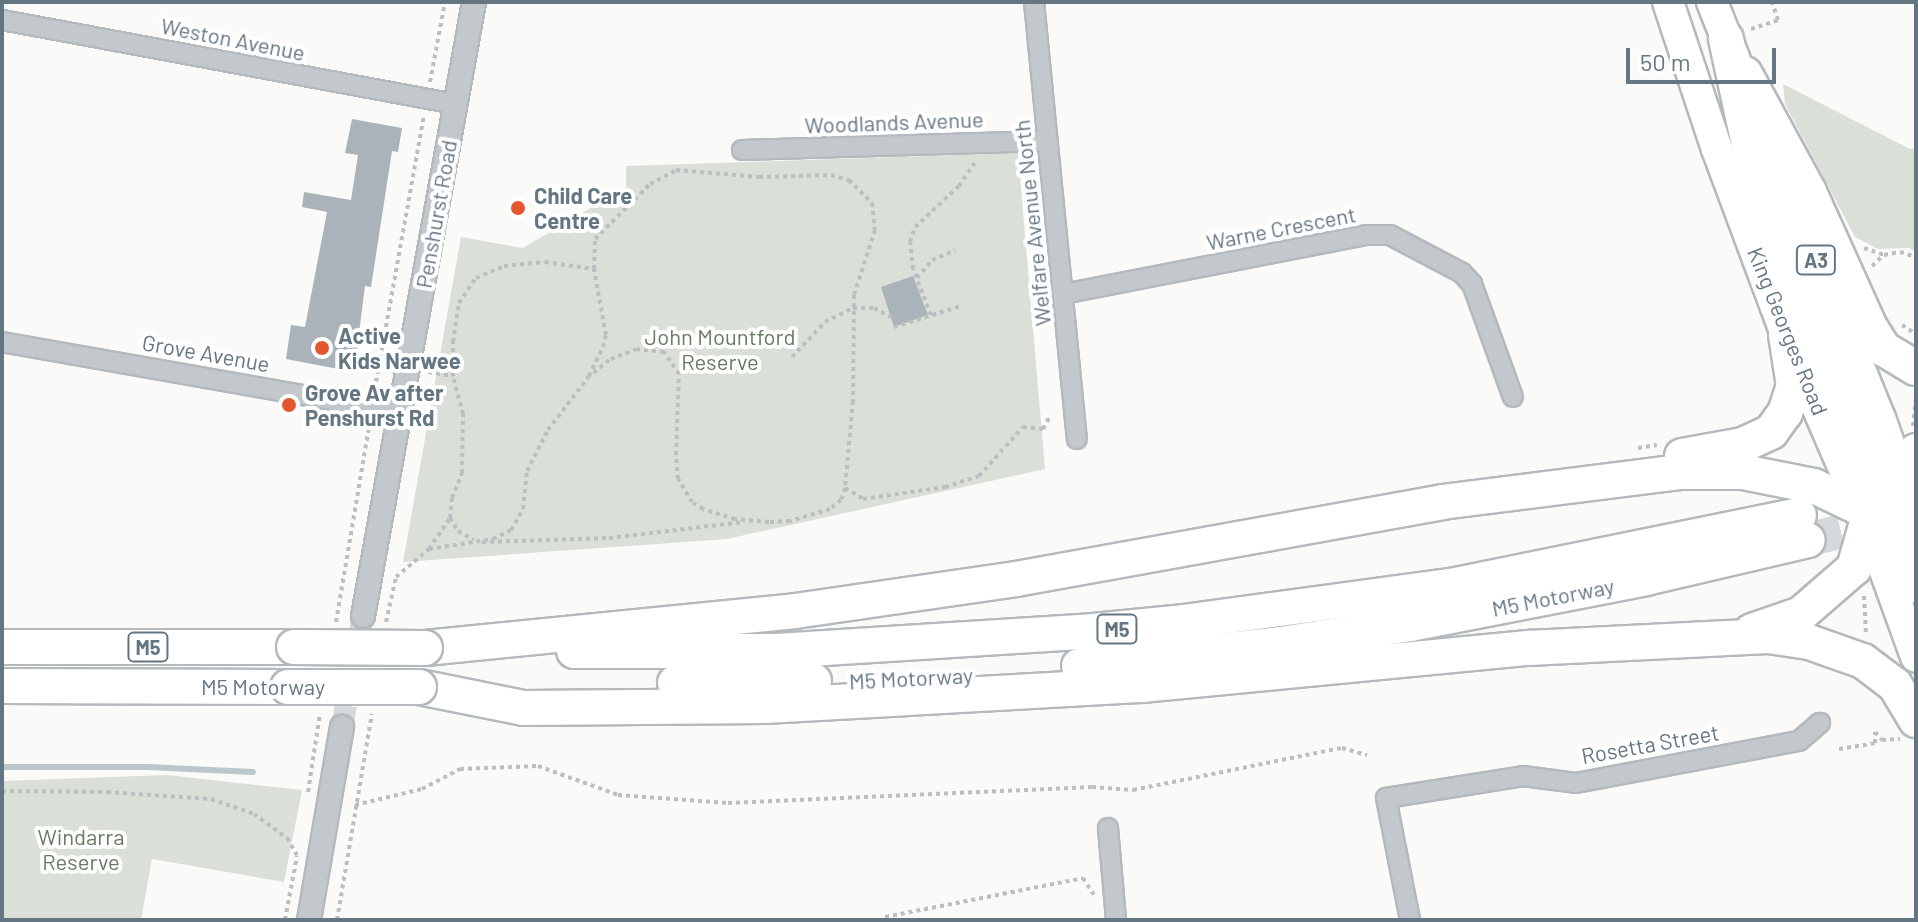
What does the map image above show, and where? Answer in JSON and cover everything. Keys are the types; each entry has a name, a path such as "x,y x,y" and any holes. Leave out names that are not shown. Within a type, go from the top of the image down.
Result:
{"highway":[{"name":"King Georges Road","path":"1668,2 1717,149 1786,335 1835,444"},
{"path":"1712,2 1736,35 1870,327 1884,349 1916,368"},
{"path":"1736,35 1757,181 1867,458 1893,511 1899,545 1916,586"},
{"path":"425,648 795,611 1000,582 1743,445 1771,432 1785,413 1794,386 1786,335"},
{"path":"1726,637 1801,614 1829,593 1854,568 1893,511 1913,435"},
{"path":"1835,444 1893,511 1916,657"},
{"path":"1442,502 1679,472 1743,472 1814,486 1893,511"},
{"name":"M5 Motorway","path":"2,647 425,648 627,653 777,651 1083,632 1451,586 1804,528 1646,578 1410,624 1164,658 960,676 841,681 419,687 2,686"},
{"path":"1726,637 1768,636 1809,642 1863,661 1895,685 1909,727"},
{"name":"M5","path":"419,687 523,708 765,706 1143,685 1379,660 1726,637"}],"street":[{"name":"Penshurst Road","path":"363,616 474,2"},
{"name":"Welfare Avenue North","path":"1034,2 1077,439"},
{"name":"Weston Avenue","path":"2,20 455,104"},
{"name":"Woodlands Avenue","path":"742,150 1047,141"},
{"name":"Warne Crescent","path":"1063,294 1366,235 1390,235 1462,273 1472,284 1513,397"},
{"name":"Grove Avenue","path":"2,342 401,412"},
{"name":"Rosetta Street","path":"1410,920 1386,798 1523,776 1576,783 1799,741 1820,723"},
{"path":"309,920 342,727"},
{"path":"1108,828 1116,920"}],"path":[{"path":"430,83 445,2"},
{"path":"1736,35 1778,20 1772,2"},
{"path":"376,382 425,112"},
{"path":"931,315 911,255 915,227 959,186 975,164 979,144"},
{"path":"589,376 606,335 594,269 595,239 640,192 668,173 698,170 759,177 831,175 849,180 862,191 872,203 875,216 875,230 858,275 853,308 853,401 845,488 841,500 817,515 790,521 751,521 697,531 609,538 494,544 479,542 458,531 450,518 465,453 463,414 453,376 453,342 459,303 476,278 504,266 545,262 594,269"},
{"path":"1860,246 1884,255 1900,252 1916,257"},
{"path":"917,278 932,260 955,250"},
{"path":"1872,275 1872,266 1884,255"},
{"path":"894,327 961,306"},
{"path":"792,357 825,322 853,308 874,308 891,317"},
{"path":"1897,320 1916,334"},
{"path":"429,549 479,542 511,530 523,509 527,471 548,430 589,376 609,360 637,349 664,352 679,374 678,479 692,502 703,509 751,521"},
{"path":"1913,435 1916,397"},
{"path":"845,488 863,499 945,487 979,476 1023,427 1043,429 1050,416"},
{"path":"367,433 369,424"},
{"path":"1864,593 1867,650"},
{"path":"1839,749 1875,743 1875,732 1886,741 1904,738 1909,727"},
{"path":"337,920 355,805 422,789 460,769 538,766 618,795 728,803 1092,787 1133,790 1342,748 1367,755"},
{"path":"2,791 107,792 211,799 254,814 287,838 297,855 285,920"},
{"path":"885,917 1083,878 1094,895"}],"green space":[{"path":"1783,84 1910,149 1916,148 1916,252 1909,248 1878,249 1855,237 1785,104"},
{"name":"John Mountford Reserve","path":"1018,153 1045,469 727,539 403,562 461,237 523,248 626,187 626,166"},
{"name":"Windarra Reserve","path":"167,775 302,790 284,882 152,859 141,920 2,920 2,781"}],"building":[{"path":"352,119 402,128 398,152 392,151 371,287 365,286 354,372 286,359 291,325 305,327 327,212 302,207 304,192 351,200 358,155 345,153"},
{"path":"913,276 928,315 894,327 881,287"}],"waterway":[{"path":"2,767 148,767 253,772"}],"tunnel":[{"path":"1808,540 1892,518"},
{"path":"342,727 363,616"}],"place":[{"name":"Child Care Centre","path":"518,208"},
{"name":"Active Kids Narwee","path":"322,348"},
{"name":"Grove Av after Penshurst Rd","path":"289,405"}]}
